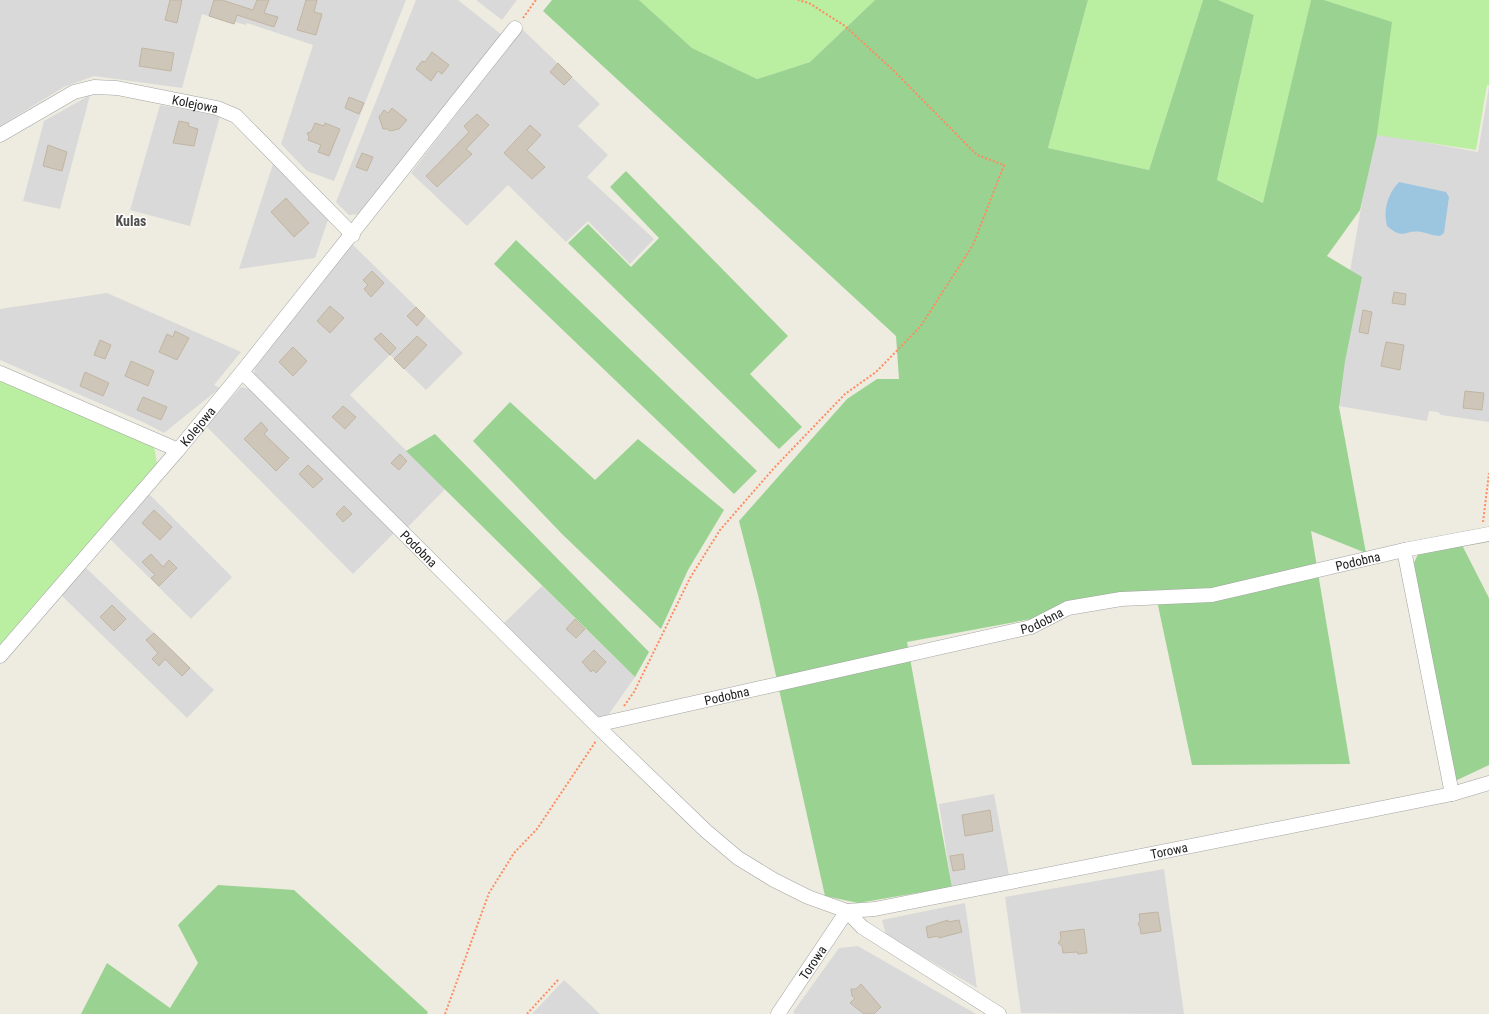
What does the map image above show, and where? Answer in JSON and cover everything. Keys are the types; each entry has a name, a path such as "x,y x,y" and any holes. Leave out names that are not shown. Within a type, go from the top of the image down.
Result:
{"street":[{"name":"Kolejowa","path":"0,656 178,450 242,372 515,28"},
{"name":"Kolejowa","path":"0,135 74,92 94,87 117,88 217,108 236,116 352,235"},
{"name":"Podobna","path":"242,372 599,728 706,831 738,858 774,880 808,897 847,911"},
{"name":"Kolejowa","path":"0,373 178,450"},
{"name":"Podobna","path":"599,728 613,721 1031,627 1068,608 1121,599 1212,596 1404,550 1485,534"},
{"path":"1404,550 1452,794"},
{"name":"Torowa","path":"778,1014 847,911 875,909 1452,794 1489,783"},
{"path":"847,911 862,927 999,1014"}],"path":[{"path":"515,28 536,0"},
{"path":"613,721 634,692 690,578 720,530 774,468 845,394 876,372 920,327 973,245 1004,165 976,155 894,71 845,26 809,3 798,0"},
{"path":"1485,534 1489,473"},
{"path":"445,1014 489,894 514,853 537,829 599,728"},
{"path":"527,1014 558,980"}],"shaded area":[{"path":"0,0 406,0 334,181 307,171 281,144 313,45 247,23 246,25 235,22 234,24 202,14 182,88 94,76 64,87 0,126"},
{"path":"416,0 458,0 502,35 361,214 349,215 336,202"},
{"path":"476,0 517,0 502,20"},
{"path":"522,29 600,104 578,126 608,155 587,177 654,239 630,264 588,221 566,242 508,185 467,226 411,173"},
{"path":"1489,87 1489,422 1441,415 1438,412 1429,411 1427,421 1327,404 1374,133 1478,152"},
{"path":"90,95 60,209 23,201 44,121"},
{"path":"160,105 220,116 190,226 130,210"},
{"path":"273,164 328,220 315,258 239,269"},
{"path":"351,243 463,353 426,390 390,355 350,395 445,489 407,528 256,377 254,372 255,368"},
{"path":"107,293 241,352 214,385 220,388 164,433 145,423 0,360 0,309"},
{"path":"241,387 249,389 394,533 353,574 206,426"},
{"path":"149,494 232,577 191,619 109,538"},
{"path":"85,567 214,690 187,718 61,595"},
{"path":"542,586 635,677 609,714 599,718 503,624"},
{"path":"994,794 1009,875 952,887 939,804"},
{"path":"1164,869 1184,1014 1021,1013 1005,897"},
{"path":"965,903 977,988 886,935 882,920"},
{"path":"858,946 976,1014 795,1014 793,1012 839,948"},
{"path":"564,980 600,1014 532,1014"}],"green space":[{"path":"552,0 639,0 692,48 757,79 810,62 875,0 1088,0 1048,148 1149,170 1203,0 1218,0 1254,15 1217,180 1263,203 1311,0 1324,0 1392,22 1377,135 1360,210 1327,256 1362,277 1345,361 1339,407 1366,553 1311,531 1350,764 1192,765 1156,596 907,642 952,887 858,903 825,896 758,595 739,521 847,399 877,379 899,379 896,336 543,11"},
{"path":"639,0 875,0 810,62 757,79 692,48"},
{"path":"1088,0 1203,0 1149,170 1048,148"},
{"path":"1218,0 1311,0 1264,203 1217,180 1254,15"},
{"path":"1324,0 1489,0 1489,85 1487,85 1476,150 1377,135 1391,22"},
{"path":"626,171 788,336 750,374 802,427 779,449 568,243 588,224 631,267 659,238 610,187"},
{"path":"516,240 757,471 734,494 494,264"},
{"path":"0,378 154,446 157,464 0,645"},
{"path":"510,402 595,480 638,439 724,510 688,570 661,629 562,534 473,441"},
{"path":"435,434 649,652 635,677 406,451"},
{"path":"1462,545 1489,598 1489,765 1453,782 1413,565 1419,552"},
{"path":"218,885 294,890 428,1012 427,1014 81,1014 107,963 170,1008 198,963 178,925"}],"water":[{"path":"1399,182 1446,192 1449,197 1444,233 1440,236 1416,231 1401,234 1387,226 1387,203 1389,197"}],"building":[{"path":"170,0 182,0 177,23 165,20"},
{"path":"214,0 222,0 253,10 257,0 269,0 264,13 278,17 274,27 237,15 234,24 209,16"},
{"path":"306,0 317,0 314,12 322,14 316,35 297,30"},
{"path":"142,48 174,53 171,71 139,66"},
{"path":"432,52 449,65 442,74 438,71 431,81 416,69 422,61 425,62"},
{"path":"558,63 572,77 564,85 550,72"},
{"path":"349,97 364,103 359,114 345,108"},
{"path":"392,108 407,120 399,129 390,131 383,129 379,117 384,110 388,113"},
{"path":"477,114 489,125 466,149 472,154 437,187 426,176 469,132 464,126"},
{"path":"179,121 189,123 188,126 198,129 194,146 173,143"},
{"path":"315,123 324,126 325,123 340,129 329,156 318,152 321,145 308,140 309,137 307,133 311,132"},
{"path":"530,125 541,135 527,150 545,167 532,179 504,153"},
{"path":"48,145 67,152 62,171 43,166"},
{"path":"362,153 373,157 367,171 356,167"},
{"path":"286,198 309,223 294,237 271,212"},
{"path":"372,271 384,283 371,297 364,289 368,285 363,280"},
{"path":"1394,292 1406,294 1405,305 1392,303"},
{"path":"330,306 344,318 330,333 317,321"},
{"path":"416,307 425,316 417,326 407,316"},
{"path":"1363,310 1372,312 1368,334 1359,332"},
{"path":"175,331 189,338 177,360 159,352 167,334 173,337"},
{"path":"381,333 396,348 390,355 374,339"},
{"path":"417,336 427,345 404,369 394,359"},
{"path":"100,340 111,345 105,359 94,355"},
{"path":"1386,342 1404,345 1400,370 1381,366"},
{"path":"293,347 307,361 293,376 279,362"},
{"path":"131,361 154,371 148,386 125,376"},
{"path":"85,372 109,383 103,396 80,386"},
{"path":"1465,391 1484,393 1482,410 1463,408"},
{"path":"143,397 167,407 161,420 137,410"},
{"path":"343,406 356,417 345,429 332,417"},
{"path":"261,422 268,430 264,434 289,458 276,471 244,439"},
{"path":"400,454 407,461 399,470 391,463"},
{"path":"308,465 323,479 313,488 299,474"},
{"path":"344,506 352,514 343,522 336,514"},
{"path":"154,510 172,527 160,540 142,523"},
{"path":"151,554 163,567 169,560 177,568 159,586 151,578 155,575 142,562"},
{"path":"112,605 126,619 114,631 100,617"},
{"path":"575,619 585,629 576,638 566,629"},
{"path":"154,633 190,668 182,676 165,659 159,666 152,659 158,653 146,640"},
{"path":"594,650 606,662 596,673 593,670 591,672 582,662"},
{"path":"990,810 993,831 965,836 962,815"},
{"path":"963,854 965,869 953,871 950,856"},
{"path":"1158,912 1161,931 1141,934 1138,924 1140,921 1139,914"},
{"path":"948,920 948,922 959,920 962,932 939,938 938,936 928,938 926,927"},
{"path":"1084,929 1087,953 1063,953 1062,946 1058,943 1061,939 1060,932"},
{"path":"861,984 881,1007 874,1014 864,1014 850,1003 855,998 852,996 851,989 856,989"}],"district":[{"name":"Kulas","path":"131,221"}]}
